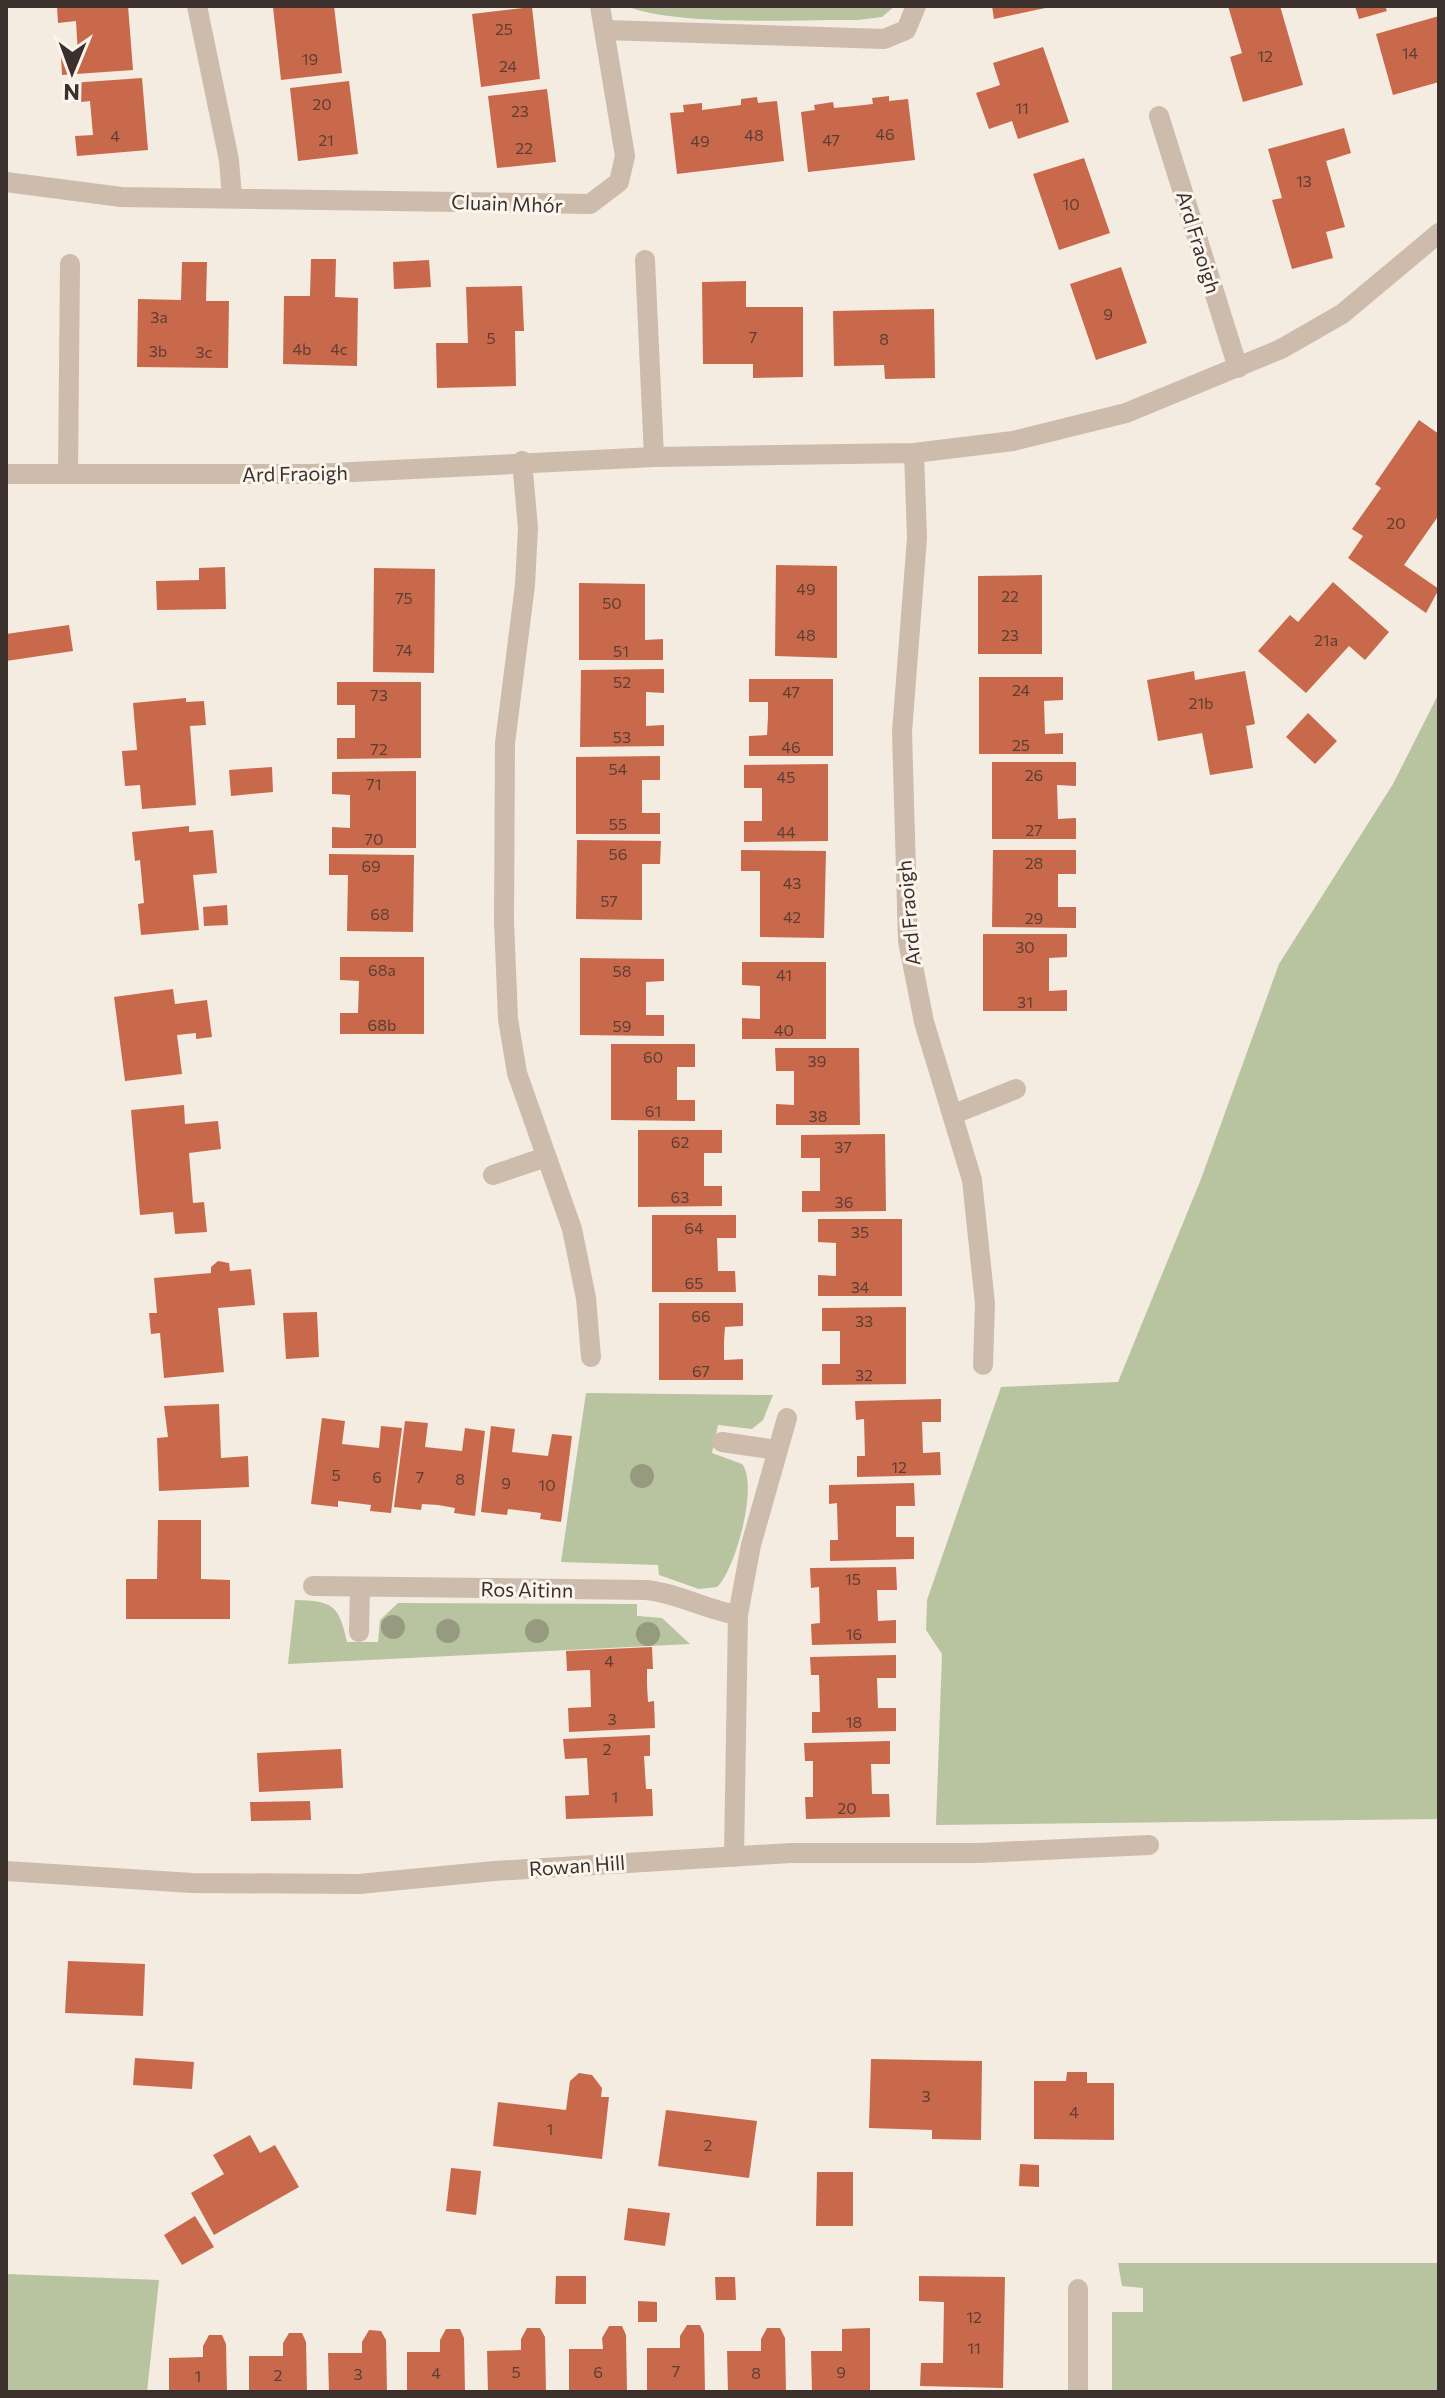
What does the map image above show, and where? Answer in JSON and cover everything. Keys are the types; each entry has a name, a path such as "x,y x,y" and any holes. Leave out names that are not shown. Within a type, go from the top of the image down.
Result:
{"street":[{"path":"197,6 229,160 232,197"},
{"name":"Cluain Mhór","path":"6,182 92,196 590,204 619,182 625,156 600,6"},
{"path":"605,30 884,39 906,30 916,6"},
{"name":"Ard Fraoigh","path":"1159,116 1238,368"},
{"name":"Ard Fraoigh","path":"6,474 312,474 522,461 914,453 1000,443 1126,413 1238,368 1342,314 1439,233"},
{"path":"645,260 654,457"},
{"path":"68,474 70,264"},
{"name":"Ard Fraoigh","path":"914,453 917,538 902,732 908,941 924,1022 954,1114 976,1208 985,1304 983,1365"},
{"path":"522,461 527,558 517,654 506,711 504,921 508,1019 517,1073 572,1229 586,1298 591,1357"},
{"path":"954,1114 1016,1089"},
{"path":"493,1175 546,1157"},
{"path":"734,1857 738,1615 745,1573 787,1418"},
{"path":"722,1442 777,1450"},
{"name":"Ros Aitinn","path":"313,1586 646,1590 663,1592 709,1611 738,1615"},
{"path":"359,1632 360,1587"},
{"name":"Rowan Hill","path":"6,1871 192,1883 291,1885 824,1852 978,1853 1149,1845"},
{"path":"1078,2289 1078,2392"}],"green space":[{"path":"626,6 895,6 882,17 858,20 772,21 676,17"},
{"path":"1439,693 1439,1819 936,1825 942,1654 926,1630 927,1600 1001,1387 1118,1382 1201,1179 1279,964 1393,784"},
{"path":"586,1393 773,1395 763,1420 752,1429 718,1425 712,1453 742,1464 747,1474 748,1489 737,1546 731,1564 717,1587 699,1589 659,1575 658,1565 561,1562"},
{"path":"295,1600 318,1602 332,1608 341,1620 347,1642 378,1642 380,1620 398,1603 637,1604 637,1616 662,1618 690,1644 288,1664"},
{"path":"1118,2263 1439,2263 1439,2392 1112,2392 1112,2312 1143,2312 1143,2288 1122,2286"},
{"path":"6,2274 159,2280 147,2392 6,2392"}],"building":[{"path":"57,6 128,6 133,70 62,75 61,56 78,54 76,21 58,23"},
{"path":"334,6 342,73 281,80 273,7"},
{"path":"992,6 1050,6 1050,7 994,19"},
{"path":"1228,6 1280,6 1303,85 1243,102 1230,57 1242,53"},
{"path":"1355,6 1385,6 1387,11 1359,19"},
{"path":"532,7 540,79 481,87 472,14"},
{"path":"1439,16 1439,82 1393,95 1376,34"},
{"path":"1043,47 1069,122 1018,139 1012,121 989,129 976,93 1000,85 993,63"},
{"path":"142,78 148,150 77,156 75,136 93,135 90,101 73,103 71,83"},
{"path":"349,81 358,154 298,161 290,88"},
{"path":"547,89 556,162 497,168 488,96"},
{"path":"889,96 889,101 908,99 915,160 808,172 801,112 815,110 814,105 833,102 834,108 873,104 872,98"},
{"path":"757,97 758,103 777,101 784,161 677,174 670,113 684,112 683,105 702,103 702,110 741,105 741,99"},
{"path":"1344,128 1351,153 1326,161 1345,227 1326,232 1333,258 1292,269 1272,200 1282,198 1268,149"},
{"path":"1084,158 1110,233 1059,250 1033,174"},
{"path":"311,259 336,259 335,297 358,298 357,366 283,364 284,296 310,296"},
{"path":"429,260 431,287 394,289 393,262"},
{"path":"182,262 207,262 206,301 229,301 228,368 137,367 138,299 181,300"},
{"path":"1121,267 1147,343 1096,360 1070,284"},
{"path":"746,281 746,307 803,307 803,377 753,378 753,364 703,364 702,282"},
{"path":"522,286 524,331 515,331 516,386 437,388 436,343 468,343 466,287"},
{"path":"934,309 935,378 885,379 884,365 834,366 833,311"},
{"path":"1419,420 1439,434 1439,515 1404,565 1439,589 1426,613 1348,558 1363,536 1352,529 1381,488 1375,484"},
{"path":"776,565 837,566 837,658 775,656"},
{"path":"225,567 226,609 157,610 156,581 199,580 199,568"},
{"path":"374,568 435,569 434,673 373,672"},
{"path":"1042,575 1042,654 978,654 978,576"},
{"path":"1333,582 1389,632 1365,660 1349,646 1306,693 1258,651 1290,615 1298,622"},
{"path":"579,583 645,584 645,640 663,639 663,660 579,660"},
{"path":"69,625 73,651 6,661 6,634"},
{"path":"664,669 664,693 646,692 646,726 664,725 664,746 580,747 581,670"},
{"path":"1194,671 1195,680 1245,671 1255,724 1246,726 1253,768 1210,775 1202,733 1158,741 1147,680"},
{"path":"979,677 1063,677 1063,700 1044,701 1045,734 1063,733 1063,754 979,754"},
{"path":"749,679 833,679 833,756 749,756 749,736 767,735 768,702 749,702"},
{"path":"337,682 421,682 421,758 337,759 337,738 355,738 355,705 337,705"},
{"path":"186,698 186,702 204,701 206,725 190,726 196,805 142,809 140,785 125,786 122,751 137,750 133,703"},
{"path":"1308,713 1337,741 1315,764 1286,737"},
{"path":"660,756 660,780 642,780 642,813 660,813 660,834 576,834 576,757"},
{"path":"992,762 1076,762 1076,786 1057,785 1058,819 1076,818 1076,839 992,839"},
{"path":"828,764 828,841 744,842 744,821 762,821 762,788 744,788 744,765"},
{"path":"272,767 273,792 231,796 229,770"},
{"path":"416,771 416,848 332,848 332,827 350,828 350,795 332,794 332,772"},
{"path":"189,826 189,832 213,830 217,873 193,875 199,930 141,935 138,904 144,903 140,860 135,861 132,832"},
{"path":"577,840 661,841 660,864 642,864 642,920 576,919"},
{"path":"741,850 826,851 824,938 760,937 760,871 741,871"},
{"path":"993,850 1076,850 1076,874 1058,874 1058,907 1076,907 1076,928 992,927"},
{"path":"329,854 414,855 413,932 347,931 348,875 329,875"},
{"path":"227,905 228,925 204,926 203,907"},
{"path":"983,934 1067,934 1067,957 1049,958 1049,991 1067,990 1067,1011 983,1011"},
{"path":"340,957 424,957 424,1034 340,1034 340,1013 358,1013 359,981 340,980"},
{"path":"580,958 664,959 664,981 646,982 646,1015 664,1015 664,1036 580,1035"},
{"path":"742,962 826,962 826,1039 742,1039 742,1018 760,1019 760,986 742,985"},
{"path":"173,989 175,1004 207,1000 212,1037 196,1039 196,1033 177,1035 182,1074 125,1081 114,997"},
{"path":"611,1044 695,1044 695,1067 677,1067 677,1100 695,1100 695,1121 611,1120"},
{"path":"775,1048 859,1048 860,1125 776,1125 776,1104 794,1105 794,1071 776,1071"},
{"path":"184,1105 185,1124 218,1121 221,1149 189,1153 193,1203 204,1202 207,1232 175,1234 173,1212 140,1215 131,1110"},
{"path":"638,1130 722,1130 722,1153 704,1153 704,1186 722,1186 722,1206 638,1207"},
{"path":"885,1134 886,1211 802,1212 802,1191 820,1191 820,1158 801,1158 801,1135"},
{"path":"652,1215 736,1215 736,1238 717,1238 718,1271 735,1271 736,1292 652,1292"},
{"path":"818,1219 902,1219 902,1296 818,1296 818,1275 836,1276 836,1243 818,1242"},
{"path":"218,1261 229,1263 230,1271 251,1269 255,1305 218,1308 224,1372 164,1378 160,1333 151,1334 149,1313 157,1313 154,1278 211,1273 211,1267"},
{"path":"659,1303 743,1303 743,1326 725,1327 724,1360 743,1359 743,1380 659,1380"},
{"path":"906,1307 906,1384 822,1385 822,1364 840,1364 840,1331 822,1331 822,1308"},
{"path":"317,1312 319,1357 286,1359 283,1313"},
{"path":"941,1399 941,1422 922,1422 923,1453 940,1452 941,1475 857,1477 857,1456 865,1456 864,1419 856,1420 855,1401"},
{"path":"219,1404 221,1458 248,1456 249,1487 159,1491 157,1438 168,1437 164,1406"},
{"path":"322,1418 345,1421 342,1444 379,1448 381,1426 402,1428 391,1513 370,1511 371,1505 338,1501 338,1507 311,1504"},
{"path":"405,1421 428,1423 425,1447 462,1451 465,1428 485,1431 475,1516 454,1513 455,1508 438,1505 422,1504 421,1510 394,1507"},
{"path":"491,1426 515,1429 512,1452 548,1456 552,1434 572,1436 561,1522 540,1519 541,1513 525,1511 508,1509 507,1515 481,1512"},
{"path":"914,1483 915,1506 896,1506 896,1537 914,1537 914,1559 830,1561 830,1540 838,1540 837,1503 829,1504 829,1485"},
{"path":"158,1520 201,1520 201,1579 230,1580 230,1619 126,1619 126,1579 157,1579"},
{"path":"896,1567 897,1590 877,1590 878,1621 896,1620 896,1643 812,1645 811,1624 820,1623 819,1587 811,1588 810,1568"},
{"path":"652,1647 653,1669 647,1669 647,1685 648,1702 654,1701 655,1728 569,1732 568,1708 591,1707 590,1670 567,1671 566,1651"},
{"path":"896,1655 896,1678 877,1678 878,1708 896,1708 896,1731 812,1733 812,1712 820,1712 819,1675 811,1675 810,1657"},
{"path":"650,1735 650,1756 644,1756 646,1789 652,1789 653,1816 566,1819 565,1796 589,1795 587,1758 565,1759 563,1739"},
{"path":"890,1741 890,1764 871,1764 872,1794 889,1794 890,1817 806,1819 805,1797 813,1797 813,1761 805,1761 804,1743"},
{"path":"341,1749 343,1788 259,1792 257,1753"},
{"path":"310,1801 311,1820 251,1821 250,1802"},
{"path":"68,1961 145,1964 143,2016 65,2013"},
{"path":"135,2058 194,2062 192,2089 133,2085"},
{"path":"871,2059 982,2061 981,2140 932,2139 932,2130 869,2128"},
{"path":"1067,2072 1087,2072 1087,2083 1114,2083 1114,2140 1034,2139 1034,2081 1066,2081"},
{"path":"579,2073 592,2075 602,2088 601,2097 609,2097 602,2159 493,2146 498,2102 566,2110 570,2081"},
{"path":"666,2110 757,2121 749,2178 658,2166"},
{"path":"250,2135 260,2153 275,2145 299,2187 214,2235 191,2193 224,2174 213,2155"},
{"path":"1020,2164 1039,2165 1039,2187 1019,2186"},
{"path":"451,2168 481,2171 476,2215 446,2211"},
{"path":"817,2172 853,2172 853,2226 816,2226"},
{"path":"628,2208 670,2213 665,2246 624,2240"},
{"path":"195,2216 214,2247 182,2265 164,2235"},
{"path":"556,2276 586,2276 586,2304 555,2304"},
{"path":"919,2276 1005,2277 1003,2388 920,2386 921,2363 943,2363 944,2302 919,2301"},
{"path":"715,2277 735,2277 736,2300 716,2300"},
{"path":"638,2301 657,2302 657,2322 638,2322"},
{"path":"687,2325 700,2325 704,2334 705,2392 647,2392 647,2348 680,2348 680,2336"},
{"path":"609,2326 622,2326 626,2335 627,2392 569,2392 569,2349 603,2349 602,2338"},
{"path":"527,2328 540,2328 545,2337 546,2392 488,2392 487,2351 521,2350 521,2339"},
{"path":"767,2328 780,2328 785,2338 786,2392 728,2392 727,2351 761,2351 761,2339"},
{"path":"870,2328 870,2392 812,2392 811,2351 842,2351 842,2329"},
{"path":"446,2329 460,2329 464,2338 465,2392 407,2392 407,2352 440,2352 440,2340"},
{"path":"369,2330 381,2331 386,2340 387,2392 329,2392 328,2353 362,2353 362,2342"},
{"path":"289,2333 302,2333 306,2342 307,2392 249,2392 249,2356 283,2356 283,2343"},
{"path":"209,2335 222,2335 226,2344 227,2392 169,2392 169,2358 203,2357 203,2346"}]}
